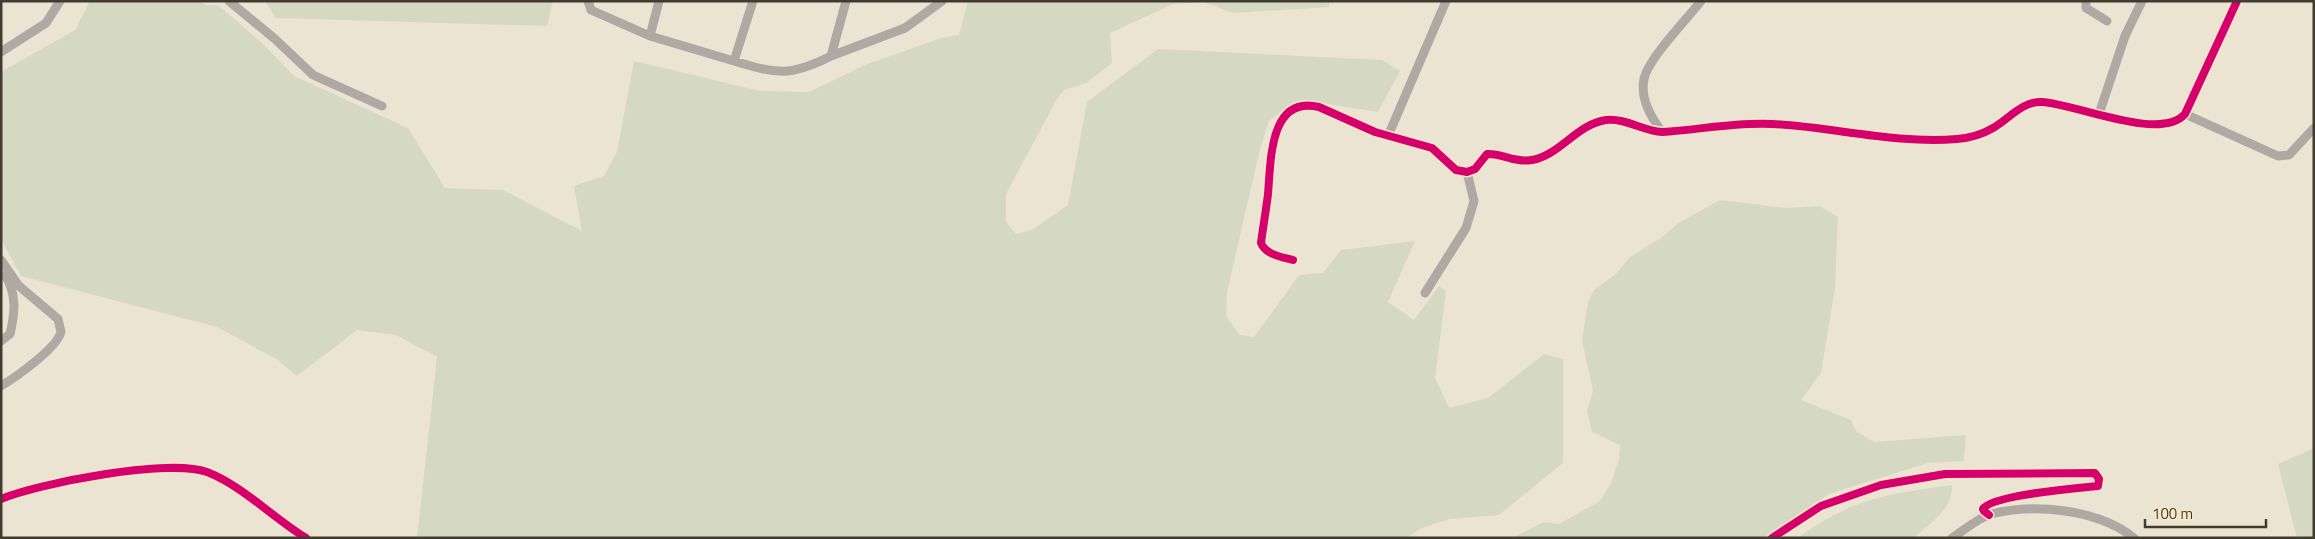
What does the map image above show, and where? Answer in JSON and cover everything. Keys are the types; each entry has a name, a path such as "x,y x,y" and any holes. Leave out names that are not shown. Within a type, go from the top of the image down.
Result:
{"street":[{"path":"1,52 46,23 60,1"},
{"path":"229,1 275,39 314,75 382,106"},
{"path":"588,1 591,10 650,36 763,70 785,73 810,67 831,56 904,28 942,1"},
{"path":"650,36 659,1"},
{"path":"734,61 753,1"},
{"path":"831,56 846,1"},
{"path":"1388,136 1446,1"},
{"path":"1662,132 1646,103 1644,89 1646,72 1701,1"},
{"path":"2086,1 2086,8 2107,21"},
{"path":"2099,114 2125,36 2142,1"},
{"path":"1293,260 1273,254 1264,249 1261,243 1277,128 1282,118 1291,111 1309,105 1388,136 1432,148 1456,170 1467,172 1475,169 1486,154 1511,160 1533,160 1543,156 1586,128 1604,120 1615,120 1651,132 1766,123 1896,138 1955,140 1978,136 2024,106 2034,102 2052,103 2123,120 2158,124 2169,123 2181,118 2185,114 2238,1"},
{"path":"2185,114 2284,157 2289,155 2314,128"},
{"path":"1425,293 1466,228 1474,201 1467,172"},
{"path":"1,260 19,286 58,319 61,332 57,341 36,361 1,386"},
{"path":"1,269 11,284 15,306 10,334 1,341"},
{"path":"1,499 32,488 79,478 162,468 191,468 220,478 306,538"},
{"path":"1772,538 1821,506 1881,486 1945,474 2095,473 2099,479 2098,486 2012,497 1989,503 1985,505 1984,511 1989,515"},
{"path":"1952,538 1989,515 2050,509 2065,510 2099,520 2126,531 2134,538"}],"green space":[{"path":"90,1 200,1 206,5 218,5 261,42 294,76 408,128 445,188 503,190 582,231 574,186 604,176 617,152 634,61 760,91 809,92 865,65 941,38 959,35 968,1 1330,1 1329,7 1233,13 1204,2 1173,4 1110,33 1112,63 1086,83 1064,90 1057,99 1006,194 1006,222 1016,234 1032,230 1068,205 1087,102 1158,49 1382,60 1400,71 1378,112 1309,101 1289,106 1269,121 1260,149 1227,292 1226,316 1240,335 1254,337 1299,275 1323,273 1341,250 1415,241 1388,302 1414,320 1439,286 1446,291 1435,378 1449,408 1488,398 1544,354 1563,359 1563,463 1499,515 1450,519 1422,528 1406,538 417,538 437,357 396,335 357,330 297,376 278,360 217,327 21,276 1,239 1,72 75,30"},
{"path":"265,1 553,1 547,26 276,18"},
{"path":"1720,200 1787,208 1819,206 1838,217 1835,288 1821,373 1801,400 1851,420 1856,431 1874,442 1966,435 1964,461 1928,463 1829,494 1768,538 1513,538 1543,522 1559,524 1600,501 1611,483 1619,459 1620,445 1592,432 1587,411 1593,391 1582,340 1588,302 1594,290 1616,274 1630,257 1661,238 1680,222"},
{"path":"2314,448 2314,538 2297,538 2278,464"},
{"path":"1952,485 1949,502 1945,509 1914,538 1798,538 1817,525 1853,506 1890,495"}],"cycle path":[{"path":"1293,260 1270,253 1261,243 1272,149 1276,134 1282,121 1290,111 1303,106 1319,107 1375,132 1432,148 1456,170 1467,172 1475,169 1487,154 1526,161 1542,157 1586,127 1606,120 1621,121 1662,132 1730,125 1772,124 1887,137 1934,140 1957,139 1984,133 2022,107 2035,102 2042,102 2117,119 2157,124 2173,122 2185,114 2237,1"},
{"path":"1,499 44,486 104,474 136,470 189,468 207,472 233,485 306,538"},
{"path":"1772,538 1821,506 1881,485 1945,474 2095,473 2099,479 2098,486 2036,493 1989,504 1983,509 1989,515"}]}
